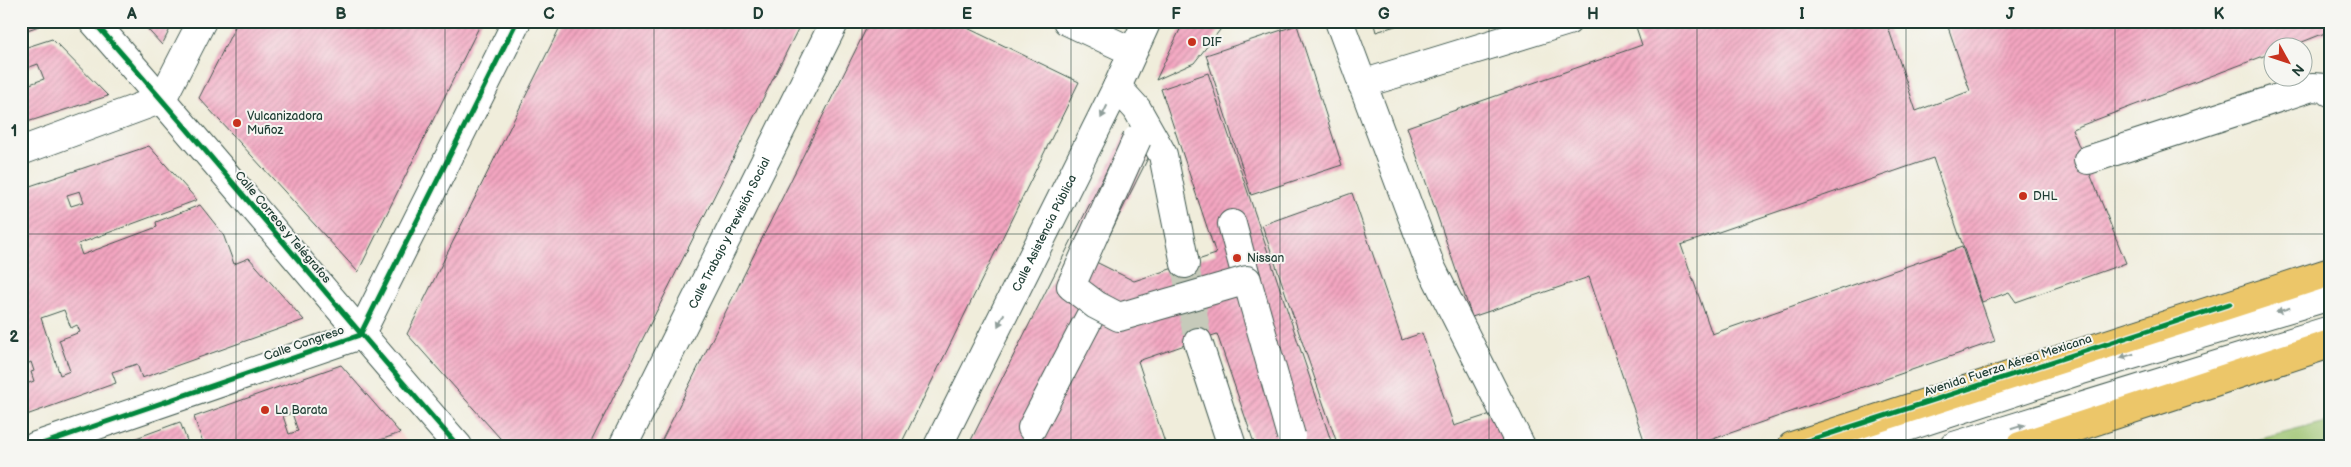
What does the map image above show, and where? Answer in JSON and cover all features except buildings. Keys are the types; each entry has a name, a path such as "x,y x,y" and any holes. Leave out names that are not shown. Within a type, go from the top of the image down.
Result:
{"main road":[{"name":"Avenida Fuerza Aérea Mexicana","path":"1792,446 2330,272"},
{"path":"2020,446 2330,344"},
{"path":"2255,369 2330,352"}],"street":[{"name":"Calle Correos y Telégrafos","path":"93,21 458,446"},
{"path":"21,151 162,100 202,21"},
{"name":"Calle Congreso","path":"36,446 360,334 517,21"},
{"name":"Calle Trabajo y Previsión Social","path":"623,446 835,21"},
{"path":"1067,21 1132,52"},
{"name":"Calle Asistencia Pública","path":"938,446 1117,87 1147,21"},
{"path":"1339,21 1431,267 1521,446"},
{"path":"1362,84 1568,21"},
{"path":"1117,87 1136,109 1141,131 1164,155 1185,264"},
{"path":"2088,160 2312,87 2326,88 2330,92"},
{"path":"1141,131 1071,286 1096,305 1119,317 1248,280"},
{"path":"1232,224 1291,436"},
{"path":"1849,446 2078,371 2330,296"},
{"path":"1032,428 1096,305"},
{"path":"1954,446 2330,330"},
{"path":"1198,342 1232,446"}],"shaded area":[{"path":"400,433 411,446 389,446 386,438"}],"green space":[{"path":"2330,421 2330,446 2234,446"}],"tunnel":[{"path":"1185,264 1198,342"}],"cycle path":[{"path":"93,21 458,446"},
{"path":"36,446 360,335 517,21"},
{"path":"1792,446 2230,304"}],"place":[{"name":"DIF","path":"1192,42"},
{"name":"Vulcanizadora Muñoz","path":"237,123"},
{"name":"DHL","path":"2023,196"},
{"name":"Nissan","path":"1237,258"},
{"name":"La Barata","path":"265,410"}]}
